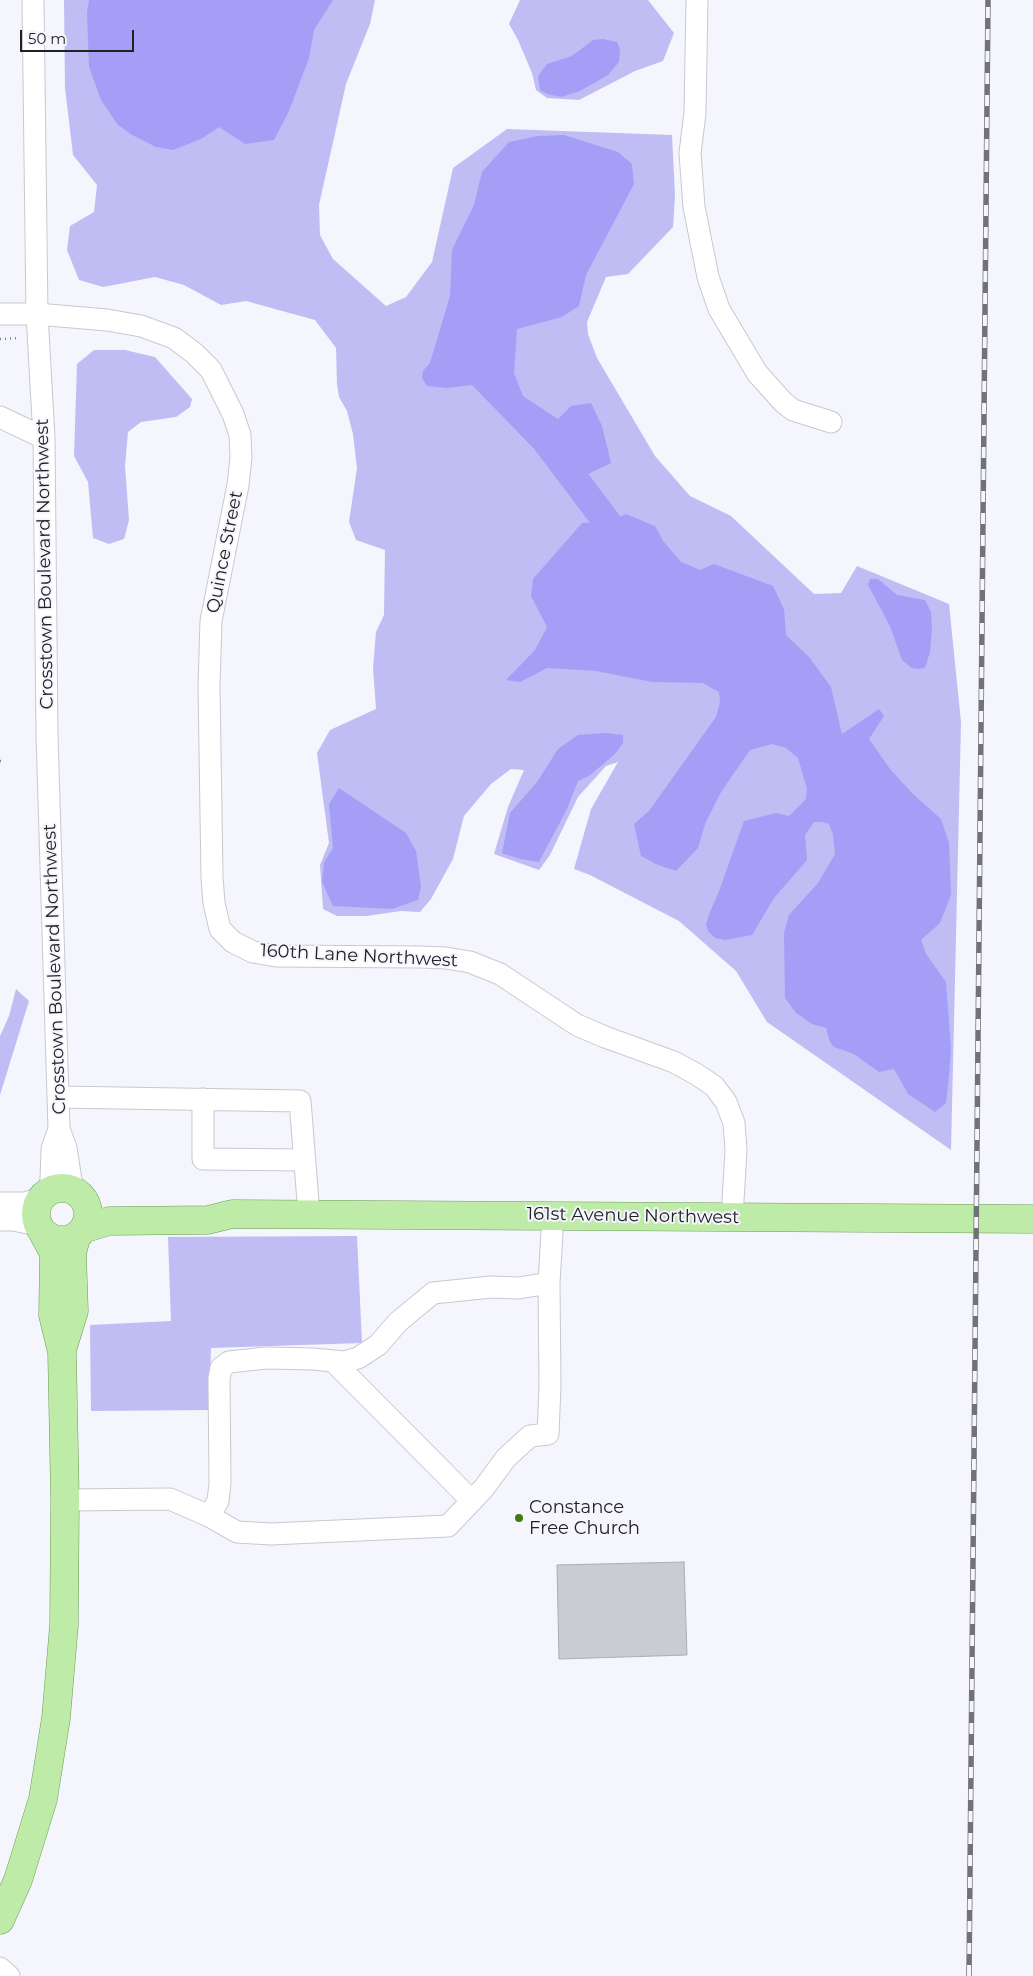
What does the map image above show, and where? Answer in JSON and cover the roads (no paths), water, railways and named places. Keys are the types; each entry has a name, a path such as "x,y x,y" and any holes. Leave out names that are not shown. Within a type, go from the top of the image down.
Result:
{"main road":[{"name":"161st Avenue Northwest","path":"62,1195 111,1203 202,1205 232,1214"},
{"path":"0,1920 18,1880 43,1799 56,1718 64,1625 65,1500 62,1352 52,1315 54,1253 36,1216 37,1206 62,1195 86,1205 88,1213 72,1253 74,1312 62,1352"},
{"name":"161st Avenue Northwest","path":"80,1232 109,1221 208,1220 232,1214 1033,1219"},
{"path":"41,1229 51,1238 60,1240 70,1239 80,1232"}],"street":[{"name":"Crosstown Boulevard Northwest","path":"33,0 37,314 44,438 47,735 59,1129 66,1148 70,1180 62,1195"},
{"path":"697,0 694,113 690,153 694,207 708,277 719,309 757,373 783,402 793,410 831,422"},
{"name":"Quince Street","path":"0,314 37,314 107,320 133,324 174,338 194,353 211,370 233,414 238,428 241,457 238,485 211,621 212,869 214,903 220,929"},
{"path":"0,417 44,438"},
{"name":"160th Lane Northwest","path":"220,929 233,942 246,949 276,956 420,957 446,958 470,962 500,974 577,1025 674,1062 714,1086 726,1102 734,1123 736,1150 732,1218"},
{"path":"58,1097 300,1101 309,1214"},
{"path":"203,1099 203,1159 304,1160"},
{"path":"0,1203 24,1203 62,1195"},
{"path":"65,1500 170,1499 209,1516 237,1532 271,1534 448,1526 484,1488 506,1458 530,1436 548,1434 550,1387 549,1283 553,1215"},
{"path":"0,1220 13,1220 41,1229"},
{"path":"209,1516 218,1501 220,1483 219,1379 221,1368 230,1362 266,1358 344,1362 358,1358 378,1345 398,1322 433,1293 491,1287 519,1288 549,1283"},
{"path":"333,1360 472,1501"},
{"path":"0,1968 9,1976"}],"waterway":[{"path":"542,436 607,522"}],"railway":[{"path":"969,1976 988,0"}],"place":[{"name":"Constance Free Church","path":"519,1518"}]}
